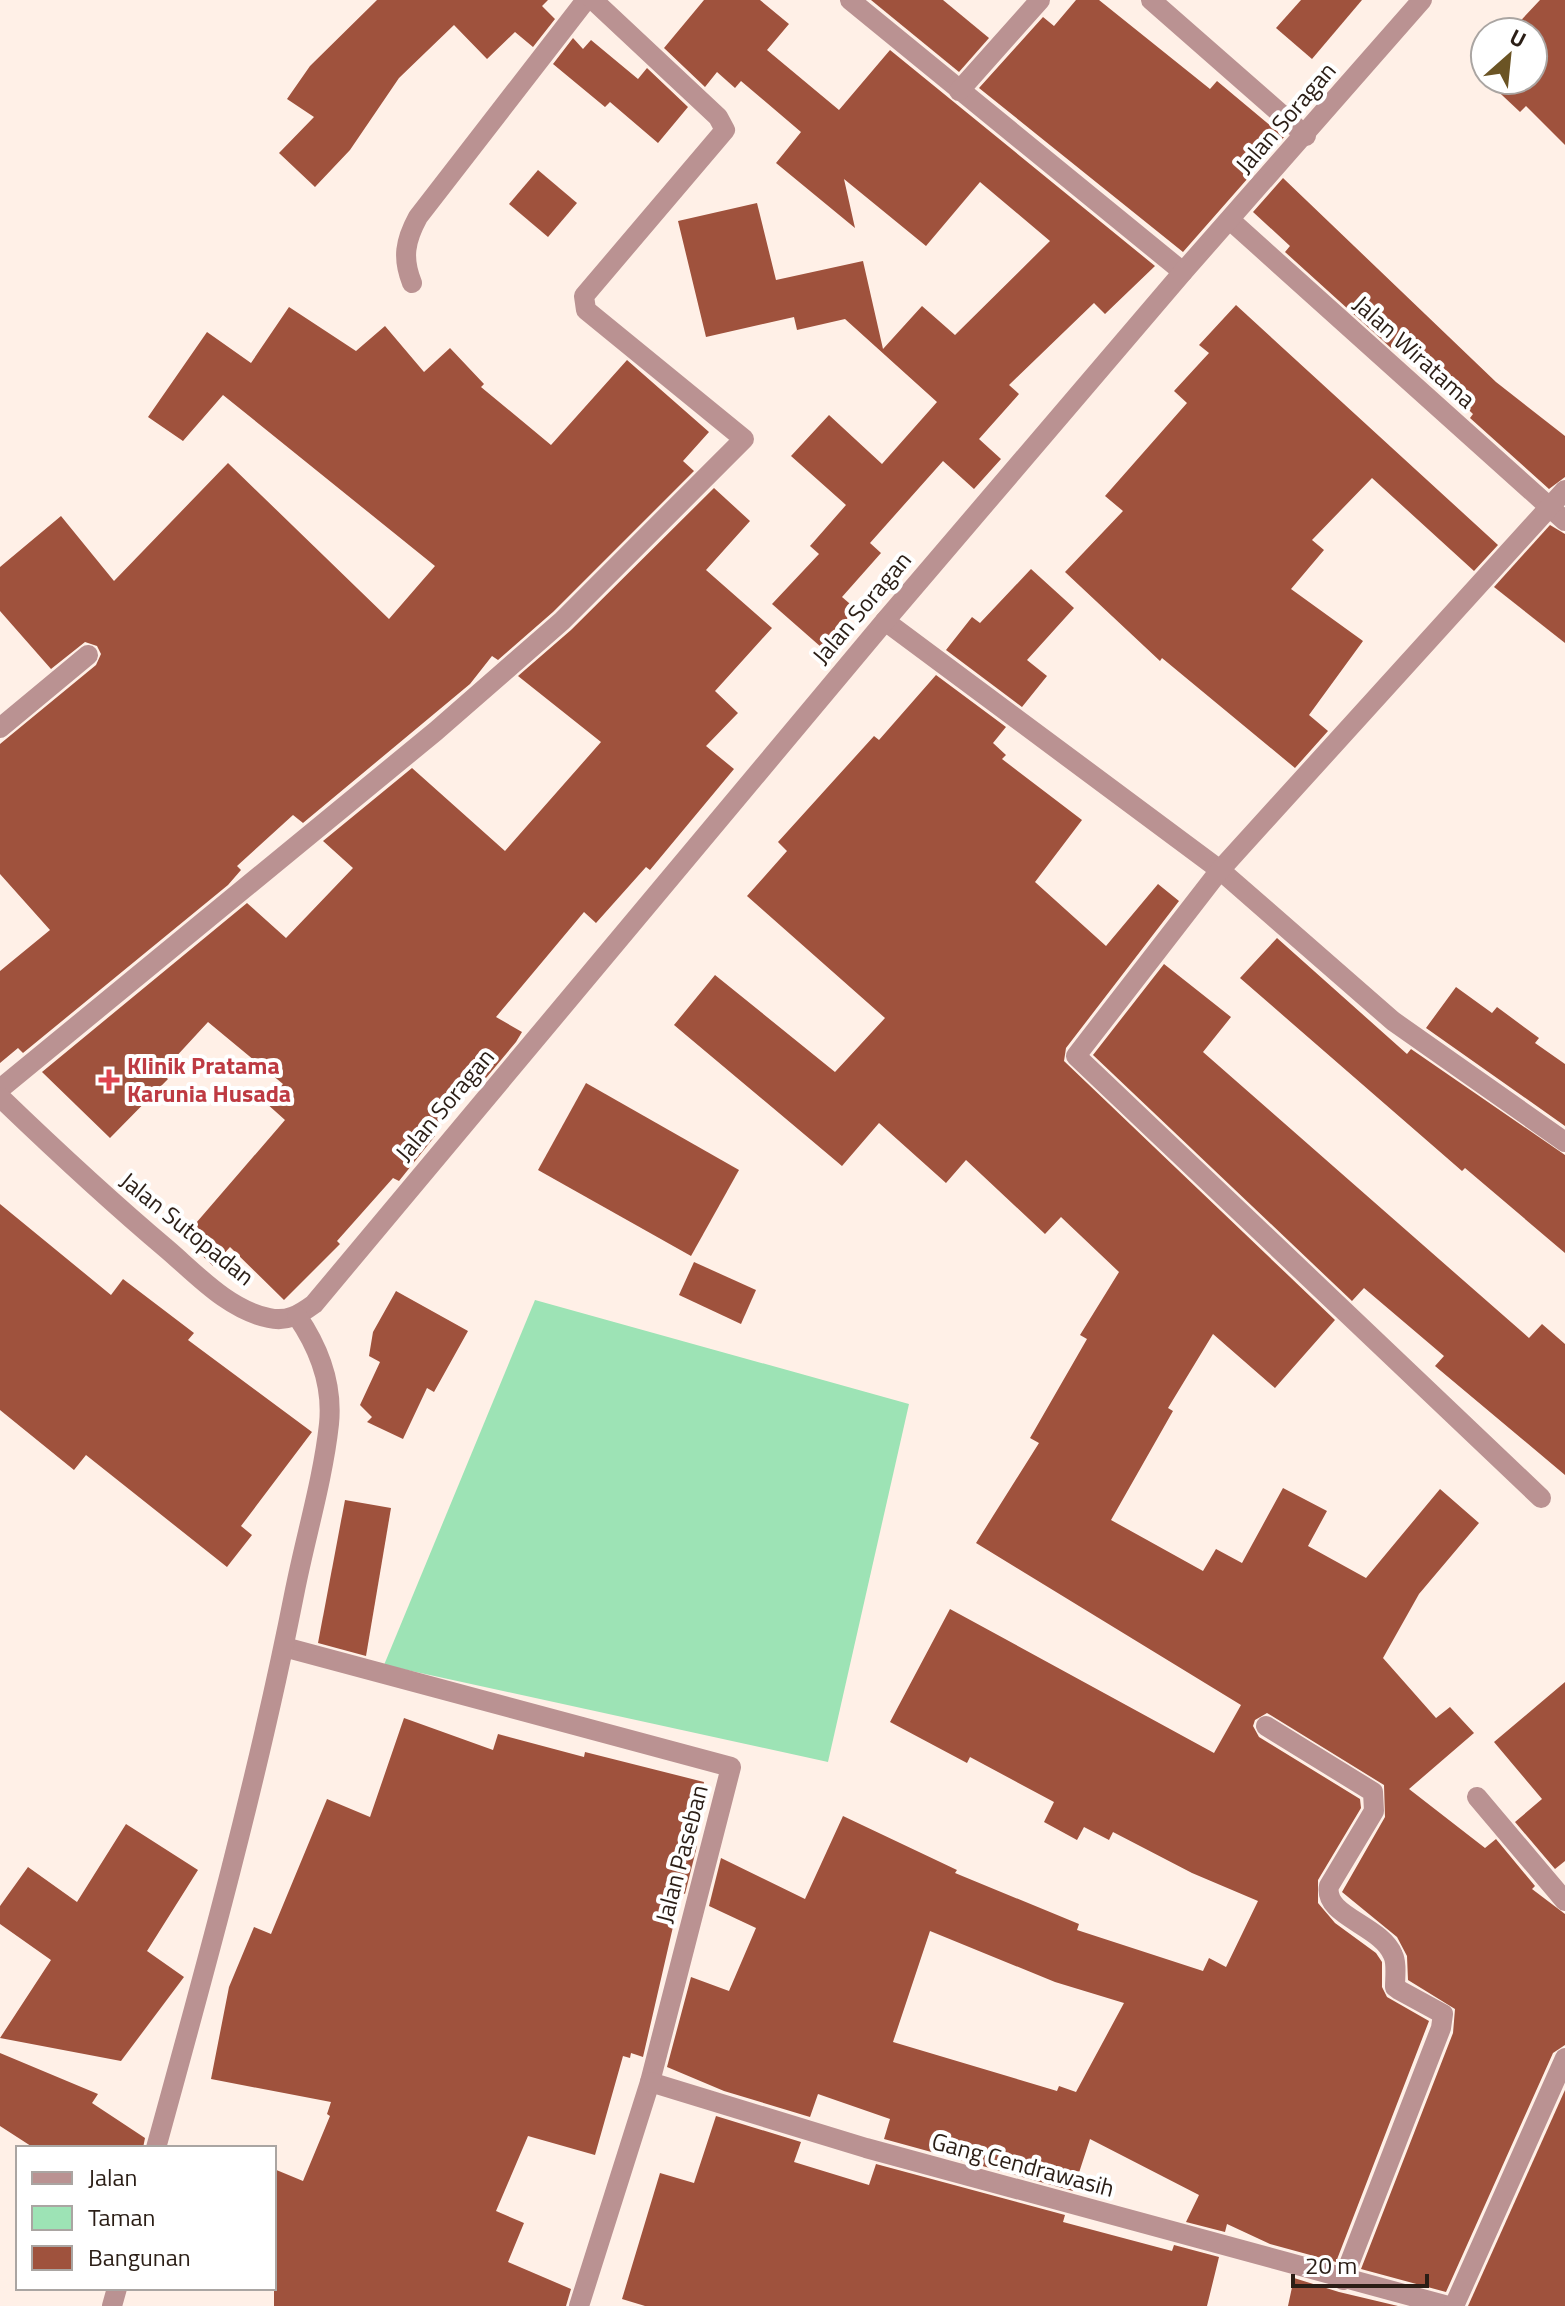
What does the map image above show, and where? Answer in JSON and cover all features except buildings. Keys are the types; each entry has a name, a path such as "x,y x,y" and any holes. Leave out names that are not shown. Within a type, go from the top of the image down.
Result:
{"street":[{"path":"412,283 405,266 406,240 418,217 586,0"},
{"path":"0,1089 459,711 562,621 744,439 586,310 584,296 725,130 718,117 593,0"},
{"path":"850,0 1183,272"},
{"path":"959,91 1040,0"},
{"path":"1151,0 1306,136"},
{"name":"Jalan Soragan","path":"297,1316 314,1304 885,621 1183,272 1306,136 1422,0"},
{"name":"Jalan Wiratama","path":"1230,220 1565,521"},
{"path":"1541,1498 1076,1056 1220,870 1565,490"},
{"path":"885,621 1220,870 1393,1021 1565,1142"},
{"path":"0,728 88,655"},
{"name":"Jalan Sutopadan","path":"0,1097 88,1182 219,1293 265,1318 279,1320 297,1316"},
{"path":"157,2146 227,1892 284,1647 329,1423 327,1381 320,1356 316,1344 297,1316"},
{"name":"Jalan Paseban","path":"284,1647 731,1767 650,2082 579,2306"},
{"path":"1266,1726 1373,1792 1374,1811 1329,1886 1327,1896 1331,1905 1375,1932 1385,1944 1394,1956 1399,1990 1443,2014 1441,2028 1343,2280"},
{"path":"1477,1797 1565,1901"},
{"path":"1451,2306 1565,2058"},
{"name":"Gang Cendrawasih","path":"650,2082 866,2148 1343,2280 1382,2299 1451,2306"}],"green space":[{"path":"535,1300 909,1404 828,1762 384,1665"}],"place":[{"name":"Klinik Pratama Karunia Husada","path":"109,1080"}]}
